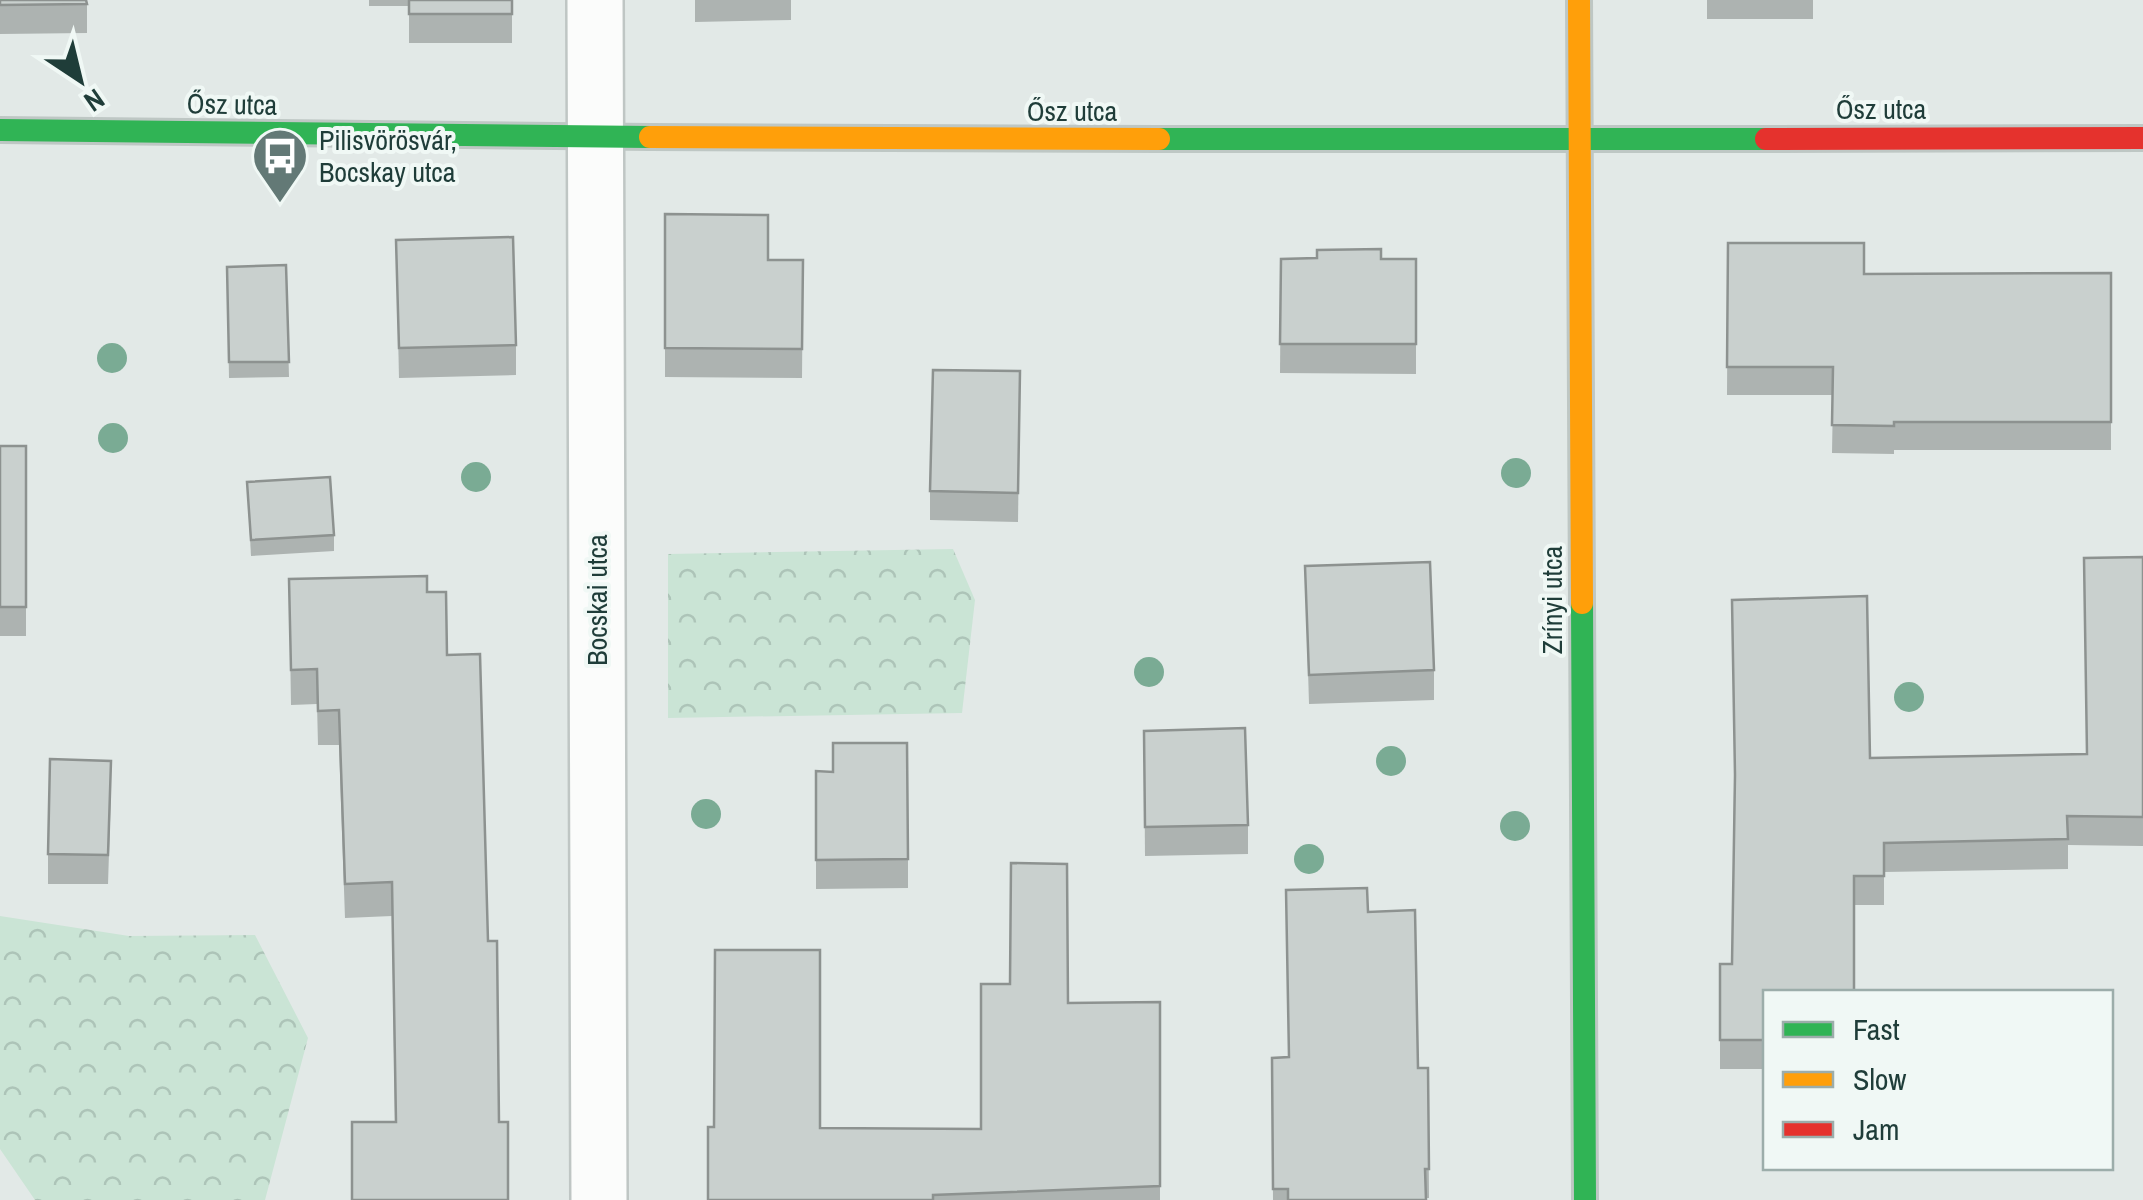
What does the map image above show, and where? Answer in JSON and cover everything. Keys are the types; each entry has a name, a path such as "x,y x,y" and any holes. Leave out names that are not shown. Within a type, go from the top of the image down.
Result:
{"street":[{"name":"Bocskai utca","path":"595,0 598,1200"},
{"name":"Zrínyi utca","path":"1579,0 1585,1200"},
{"name":"Ősz utca","path":"0,130 594,140 2143,138"}],"green space":[{"path":"953,549 975,600 962,713 668,718 668,554"},
{"path":"0,916 129,936 255,935 308,1038 265,1200 35,1200 0,1149"}],"building":[{"path":"0,0 86,0 87,4 0,5"},
{"path":"409,0 512,0 512,14 409,14"},
{"path":"665,214 768,215 768,260 803,260 802,349 665,348"},
{"path":"513,237 516,345 399,348 396,240"},
{"path":"1728,243 1864,243 1864,274 2111,273 2111,422 1832,425 1833,367 1727,367"},
{"path":"1381,249 1381,259 1416,259 1416,344 1280,344 1281,259 1317,258 1317,250"},
{"path":"286,265 289,362 229,362 227,267"},
{"path":"933,370 1020,371 1018,493 930,491"},
{"path":"0,446 26,446 26,607 0,607"},
{"path":"330,477 334,535 251,540 247,482"},
{"path":"2143,557 2143,817 2067,816 2068,839 1884,843 1884,876 1854,876 1854,990 1763,990 1763,1040 1720,1040 1720,964 1732,964 1732,600 1867,596 1870,758 2087,754 2084,558"},
{"path":"1430,562 1434,670 1309,675 1305,566"},
{"path":"427,576 427,592 446,592 447,655 480,654 488,941 497,941 499,1122 508,1122 508,1200 352,1200 352,1122 396,1122 392,882 345,884 339,710 318,711 317,669 291,670 289,579"},
{"path":"1245,728 1248,825 1145,827 1144,731"},
{"path":"833,743 907,743 908,859 816,860 816,771 833,772"},
{"path":"50,759 111,761 108,855 48,854"},
{"path":"1011,863 1067,864 1068,1003 1160,1002 1160,1186 933,1195 933,1200 708,1200 708,1127 714,1127 715,950 820,950 820,1128 981,1129 981,984 1010,984"},
{"path":"1367,888 1368,912 1415,910 1418,1068 1428,1068 1426,1200 1288,1200 1288,1189 1273,1189 1272,1058 1289,1057 1286,890"}],"traffic: fast":[{"path":"0,130 650,137"},
{"path":"1159,139 1766,139"},
{"path":"1582,603 1585,1200"}],"traffic: slow":[{"path":"1579,0 1582,603"},
{"path":"650,137 1159,139"}],"traffic: jam":[{"path":"1766,139 2143,138"}],"place":[{"name":"Pilisvörösvár, Bocskay utca","path":"280,205"}]}
